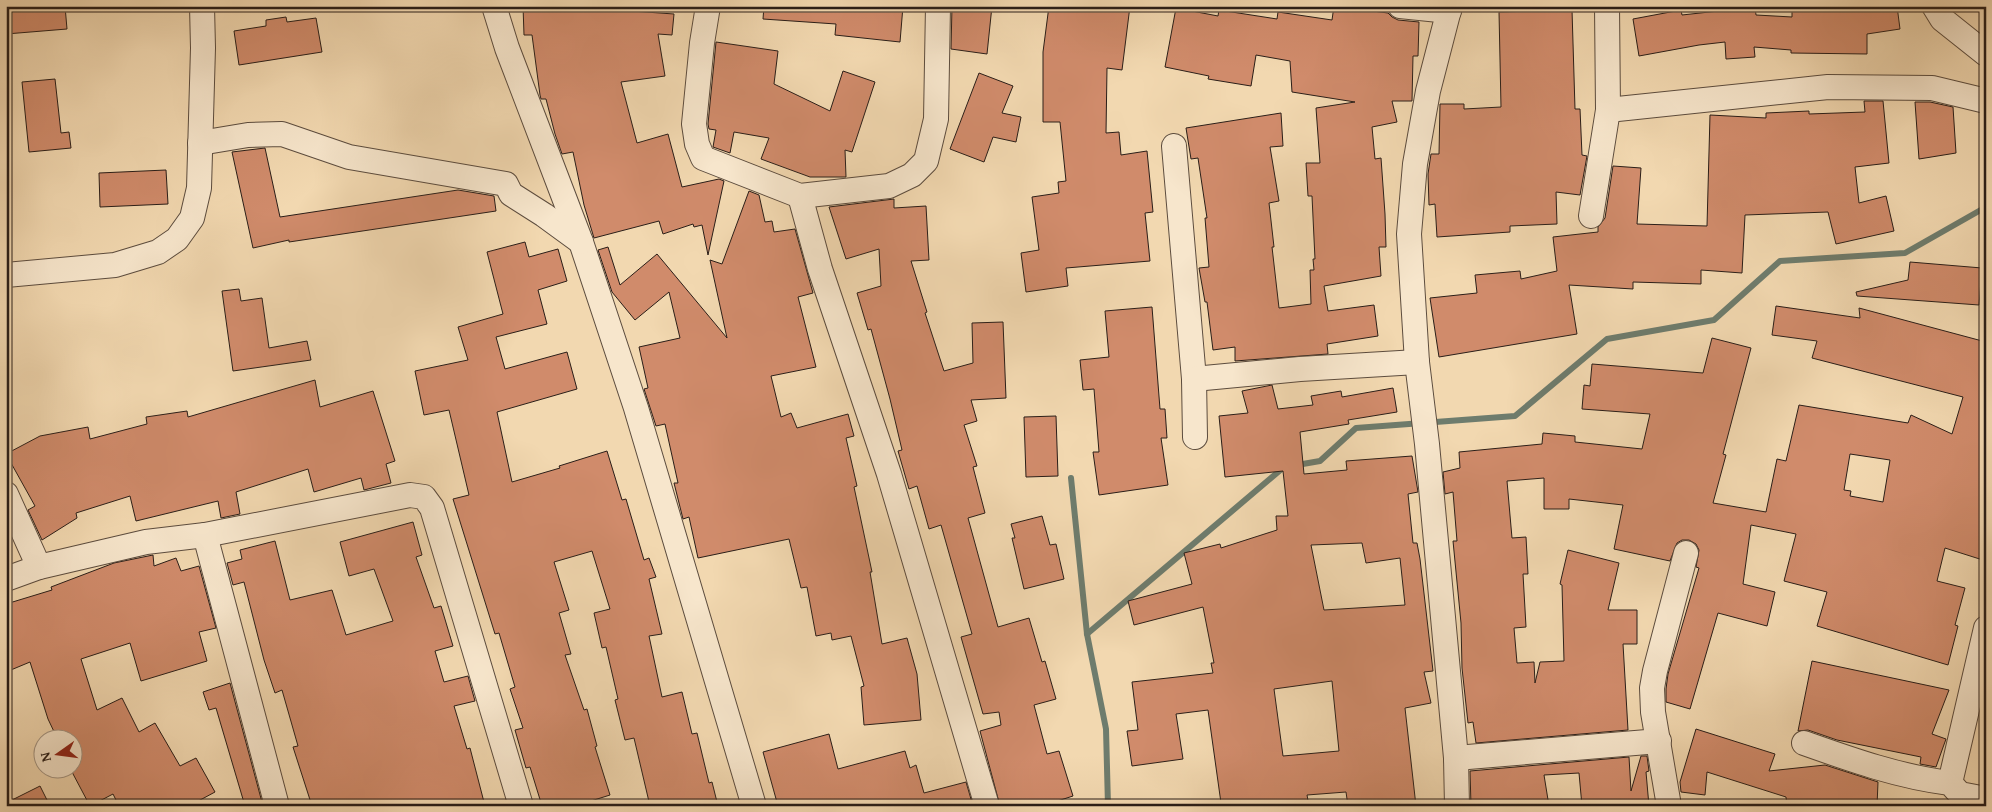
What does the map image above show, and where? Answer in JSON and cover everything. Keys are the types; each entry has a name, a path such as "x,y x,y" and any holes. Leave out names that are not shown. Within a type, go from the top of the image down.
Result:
{"street":[{"path":"6,275 115,264 158,252 177,239 192,218 199,188 203,48 202,6"},
{"path":"494,6 507,48 581,242 636,408 754,806"},
{"path":"708,6 702,43 694,124 697,144 703,158 800,196 889,186 912,175 926,161 936,120 938,6"},
{"path":"1400,6 1449,9 1428,91 1415,164 1409,234 1417,362 1427,444 1456,758 1457,806"},
{"path":"1591,216 1608,110 1607,6"},
{"path":"1944,10 1986,54"},
{"path":"1608,110 1828,87 1932,88 1986,101"},
{"path":"200,144 248,135 282,134 349,156 506,184 511,194 544,214 581,242"},
{"path":"1174,146 1194,379 1196,437"},
{"path":"800,196 820,269 889,474 987,806"},
{"path":"1194,379 1300,369 1417,362"},
{"path":"6,494 39,567"},
{"path":"6,579 39,567 146,542 206,535 410,495 424,497 432,508 521,806"},
{"path":"206,535 277,806"},
{"path":"1669,806 1653,712 1652,688 1686,553"},
{"path":"1950,783 1986,628"},
{"path":"1456,758 1659,741"},
{"path":"1804,743 1911,777 1950,783 1960,794 1986,799"}],"building":[{"path":"6,6 65,6 67,29 6,34"},
{"path":"523,6 589,6 589,8 674,14 672,35 658,34 665,76 621,82 637,143 668,134 682,187 719,179 724,181 708,255 702,225 694,227 693,224 663,234 659,221 594,238 584,205 573,152 562,154 546,99 541,99 532,35 524,35"},
{"path":"764,6 903,6 900,42 835,35 836,24 763,19"},
{"path":"952,6 992,6 987,54 951,49"},
{"path":"1049,6 1130,6 1122,70 1107,68 1106,133 1119,132 1121,155 1147,151 1153,212 1145,213 1150,261 1066,268 1068,286 1026,292 1021,253 1039,250 1032,197 1059,193 1058,182 1066,181 1060,122 1043,122 1043,52"},
{"path":"1334,6 1388,13 1398,20 1419,22 1418,56 1413,56 1412,101 1392,101 1397,122 1372,127 1375,159 1381,158 1385,214 1386,247 1379,247 1381,276 1324,286 1328,311 1374,305 1378,336 1327,344 1328,354 1235,361 1235,347 1213,350 1207,302 1205,302 1199,268 1209,267 1205,218 1207,218 1198,158 1191,159 1186,128 1281,113 1283,146 1270,147 1279,201 1269,203 1279,308 1311,304 1310,270 1314,270 1313,259 1315,259 1312,196 1308,196 1306,163 1320,163 1316,108 1355,102 1292,92 1290,61 1256,55 1251,86 1208,79 1209,76 1165,67 1176,8 1218,16 1219,10 1277,19 1278,12 1332,20"},
{"path":"1792,6 1897,6 1900,29 1867,34 1867,54 1791,53 1791,50 1754,47 1755,57 1726,59 1725,42 1639,56 1633,19 1681,10 1682,15 1755,7 1756,15 1792,17"},
{"path":"1572,10 1575,109 1580,109 1582,155 1587,156 1580,195 1556,192 1557,224 1510,226 1510,232 1437,237 1435,204 1429,205 1428,174 1431,154 1439,154 1440,104 1464,104 1464,109 1501,107 1499,12"},
{"path":"286,17 287,22 316,18 322,52 239,65 234,31 266,26 266,20"},
{"path":"716,42 778,51 774,84 830,111 843,71 875,82 852,152 845,150 846,177 810,177 761,159 769,138 734,132 730,153 713,147 716,130 709,129 708,124"},
{"path":"979,73 1013,86 1002,113 1021,117 1016,142 993,137 984,162 950,149"},
{"path":"55,79 61,133 69,132 71,148 29,152 22,82"},
{"path":"1864,101 1883,101 1889,163 1855,167 1859,203 1886,196 1894,231 1836,244 1828,212 1745,215 1742,273 1701,270 1701,284 1633,282 1633,289 1569,285 1577,334 1439,357 1430,298 1477,293 1475,275 1520,271 1521,279 1557,271 1553,237 1598,232 1598,227 1605,218 1613,166 1641,168 1637,224 1707,226 1710,115 1766,118 1766,113 1809,111 1809,114 1865,112"},
{"path":"1915,102 1930,102 1953,107 1956,153 1919,159"},
{"path":"265,148 280,217 458,190 494,196 496,211 289,242 289,240 253,248 232,152"},
{"path":"166,170 168,204 100,207 99,173"},
{"path":"749,191 759,195 765,222 772,221 774,232 795,229 813,293 798,297 816,367 771,376 781,417 791,413 797,428 848,414 854,436 846,438 857,486 854,487 872,572 870,572 882,644 907,638 917,674 921,720 864,725 861,687 864,686 851,636 832,640 831,633 816,636 807,587 801,588 789,539 698,558 689,517 683,519 674,483 678,483 665,424 656,426 644,389 648,388 639,347 680,338 669,292 635,320 612,292 598,250 608,247 620,285 657,254 727,338 710,260 722,264"},
{"path":"894,199 894,208 926,206 929,260 911,261 927,312 925,313 944,371 973,363 972,323 1003,322 1006,398 971,400 977,421 964,425 977,466 973,467 985,513 968,518 998,627 1029,618 1042,662 1045,661 1056,699 1034,705 1047,754 1059,751 1073,796 1042,806 1000,806 980,731 1001,725 999,712 983,714 961,637 972,634 941,525 929,529 917,486 909,489 898,451 902,450 890,399 871,329 868,330 857,293 881,286 879,249 846,259 829,207"},
{"path":"525,242 529,257 558,249 567,281 538,290 547,324 496,337 505,369 567,352 577,389 497,412 512,482 560,468 559,466 607,451 622,500 626,499 644,560 649,558 656,577 649,579 662,634 649,636 662,697 682,692 692,734 697,733 709,783 712,782 718,806 650,806 634,738 625,740 615,700 618,699 606,647 602,648 594,613 610,609 592,551 554,562 569,610 559,613 571,654 565,655 584,710 587,709 597,746 595,747 610,795 575,806 542,806 530,767 526,768 515,730 523,728 510,689 515,687 499,633 495,634 453,499 469,495 449,410 424,415 415,371 468,360 458,327 503,314 487,252"},
{"path":"1910,262 1982,268 1979,305 1857,296 1856,292 1908,280"},
{"path":"239,289 241,301 262,298 269,348 307,341 311,360 233,371 222,291"},
{"path":"1776,306 1860,318 1859,308 1986,342 1986,561 1945,548 1937,581 1965,588 1955,625 1958,626 1948,665 1817,626 1827,592 1784,581 1796,534 1751,525 1743,584 1775,592 1767,626 1718,613 1690,709 1666,702 1668,674 1699,568 1696,567 1699,550 1696,544 1689,540 1682,540 1677,543 1670,561 1614,549 1623,505 1569,499 1569,509 1544,509 1544,478 1507,481 1512,538 1526,537 1528,574 1523,574 1526,627 1514,628 1517,663 1534,662 1535,683 1540,662 1564,661 1562,585 1560,584 1568,550 1619,563 1608,610 1637,610 1637,644 1623,644 1628,730 1476,743 1473,722 1468,723 1462,668 1461,623 1453,541 1457,541 1453,492 1445,494 1443,472 1460,468 1459,452 1542,444 1543,433 1575,436 1575,442 1642,449 1650,414 1582,409 1584,385 1590,386 1592,364 1703,373 1712,338 1751,348 1723,454 1726,455 1713,503 1766,512 1777,459 1786,461 1799,405 1908,423 1911,415 1952,434 1963,397 1812,358 1817,341 1772,335","holes":["1850,454 1890,460 1883,502 1850,496 1851,491 1844,490"]},
{"path":"1152,307 1160,409 1165,409 1167,438 1161,438 1168,485 1099,495 1093,452 1099,452 1094,389 1083,390 1080,360 1109,357 1105,311"},
{"path":"315,380 320,407 373,391 395,461 386,464 391,483 364,490 361,478 314,492 308,469 236,492 240,514 221,518 218,501 136,521 130,496 76,513 77,518 42,540 28,510 35,506 6,454 40,436 88,427 90,439 147,424 146,417 187,411 188,417"},
{"path":"1272,385 1278,409 1313,405 1311,396 1341,391 1342,397 1393,388 1397,412 1348,420 1349,424 1300,432 1304,474 1347,470 1346,461 1412,456 1418,492 1408,494 1413,543 1417,543 1420,559 1433,671 1424,672 1431,703 1405,708 1416,806 1348,806 1346,792 1307,795 1309,806 1230,806 1230,802 1221,803 1208,710 1176,714 1183,759 1132,766 1127,731 1138,730 1132,682 1213,673 1211,663 1214,663 1203,607 1134,625 1128,601 1192,584 1184,553 1220,544 1221,548 1277,530 1276,516 1288,516 1283,471 1225,477 1219,416 1248,413 1242,391","holes":["1362,543 1366,563 1400,558 1405,605 1324,610 1311,545","1332,681 1339,751 1283,756 1274,689"]},
{"path":"1056,416 1058,476 1026,477 1024,417"},
{"path":"1042,516 1050,545 1056,544 1064,579 1024,589 1012,538 1015,538 1011,524"},
{"path":"413,522 422,555 416,557 434,608 441,606 453,646 435,651 444,682 468,676 475,701 454,706 467,749 470,748 485,806 312,806 293,747 298,746 282,690 275,693 264,660 244,582 233,585 227,563 242,559 240,550 275,541 290,600 332,590 346,635 393,621 374,569 349,576 340,542"},
{"path":"153,555 154,566 176,558 181,571 199,566 216,628 199,632 207,661 141,681 130,643 81,659 97,710 122,698 139,732 155,723 180,766 196,758 215,792 189,806 119,806 113,794 90,806 76,780 82,780 82,730 53,730 30,662 6,672 6,604 52,590 51,587 114,563"},
{"path":"1812,661 1949,690 1932,734 1946,739 1936,767 1920,764 1921,757 1837,740 1808,730 1798,731"},
{"path":"230,683 263,806 245,806 216,708 209,710 203,692"},
{"path":"1696,729 1775,754 1769,771 1825,765 1878,782 1877,806 1787,806 1786,797 1707,772 1705,795 1681,792 1680,782"},
{"path":"829,734 838,769 905,751 910,768 916,765 924,793 966,782 973,806 778,806 763,752"},
{"path":"1641,756 1647,756 1649,771 1646,772 1649,806 1582,806 1579,773 1544,775 1549,806 1471,806 1470,771 1629,757 1631,791"},
{"path":"40,786 50,806 6,806 6,803"}],"waterway":[{"path":"1297,465 1320,461 1356,428 1515,416 1607,339 1714,320 1780,261 1905,253 1986,207"},
{"path":"1087,634 1284,467"},
{"path":"1071,478 1087,634 1106,729 1108,806"}]}
